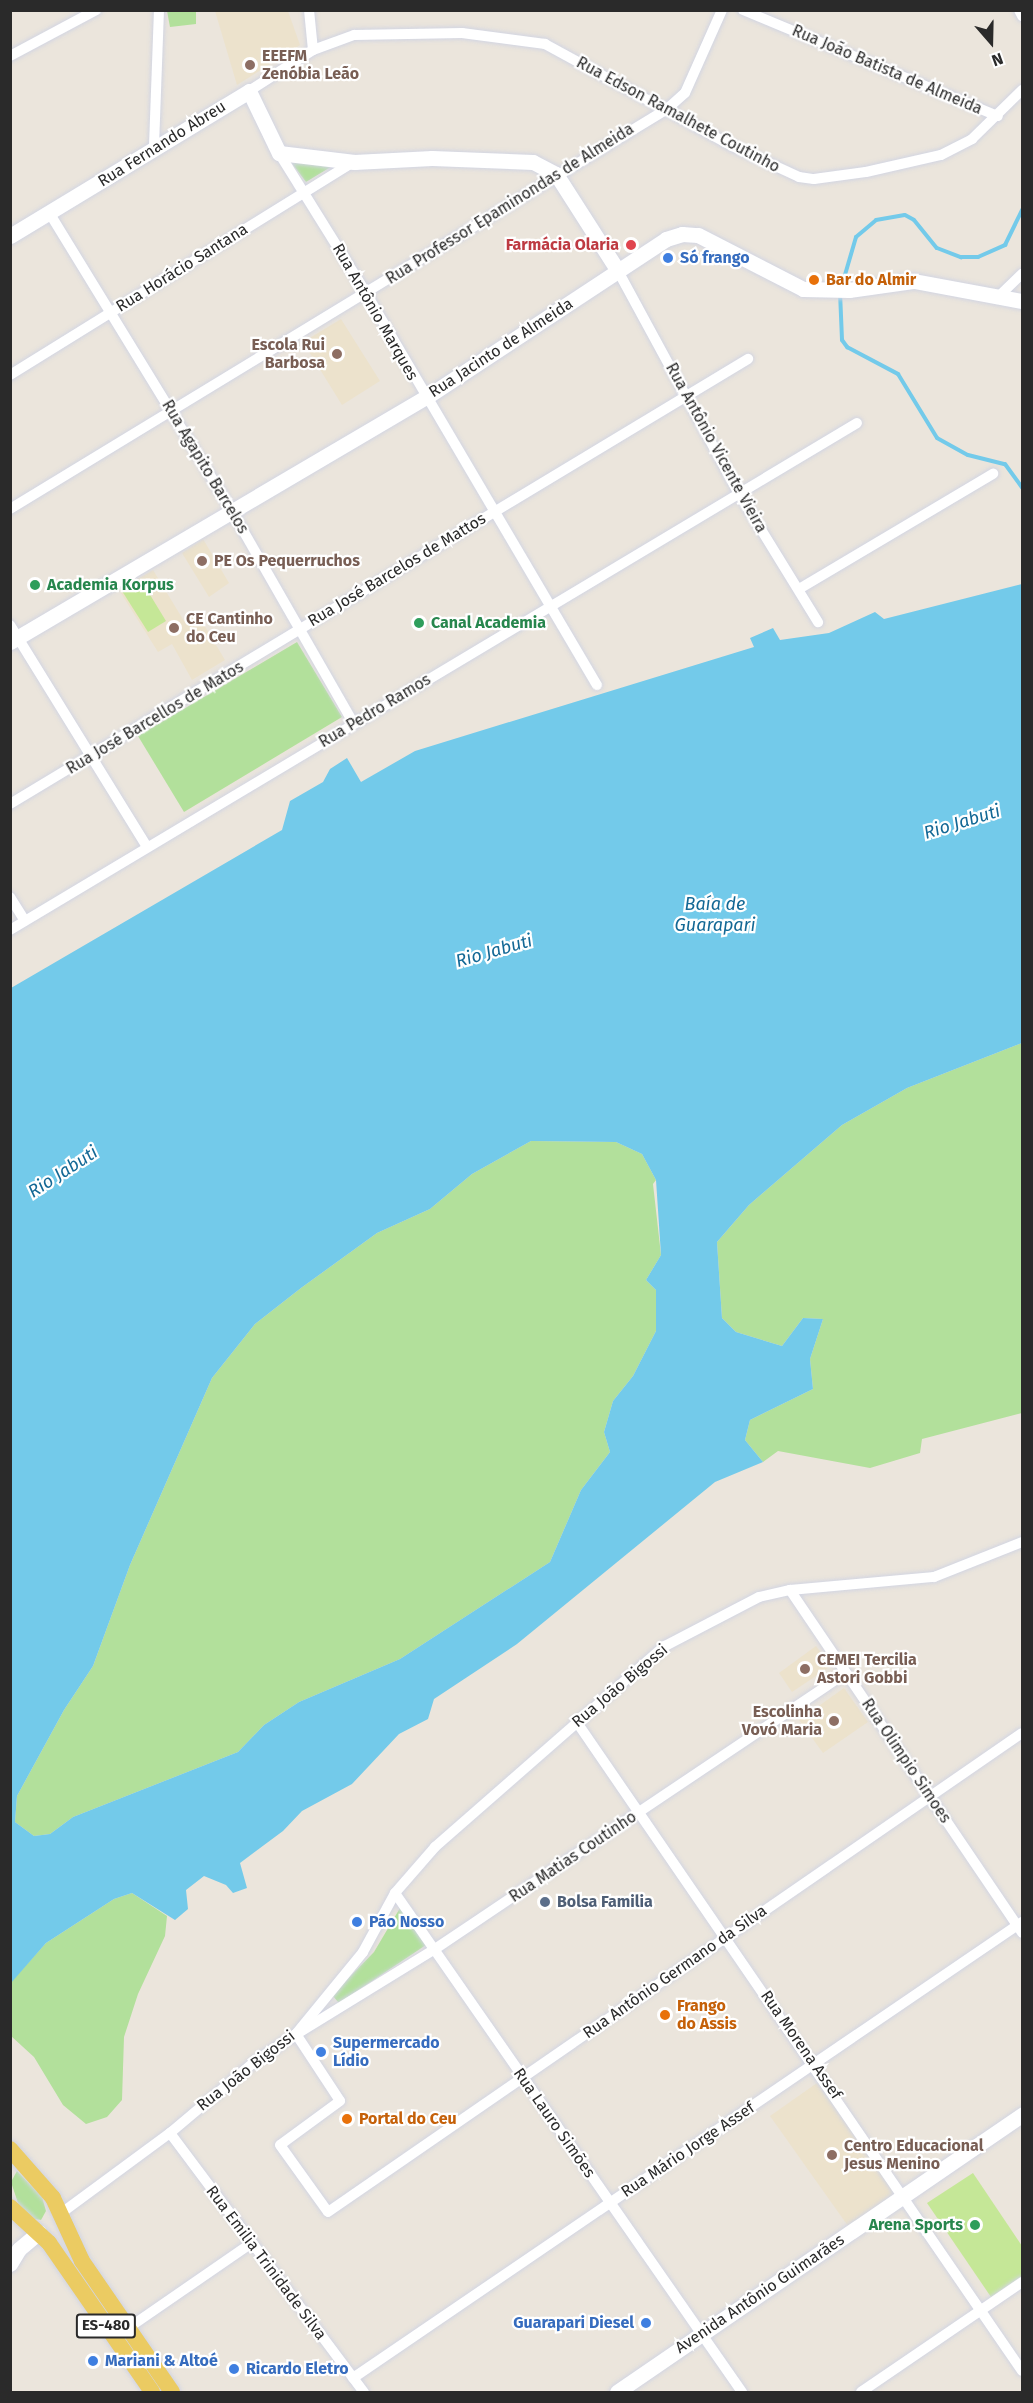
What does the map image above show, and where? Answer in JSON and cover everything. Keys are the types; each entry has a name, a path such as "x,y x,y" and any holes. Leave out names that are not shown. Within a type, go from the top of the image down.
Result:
{"main road":[{"name":"ES-480","path":"10,2149 44,2185 82,2261 172,2392"},
{"name":"ES-480","path":"10,2207 39,2232 152,2392"},
{"path":"39,2232 60,2214"}],"street":[{"path":"10,56 96,10"},
{"path":"154,146 159,10"},
{"path":"309,10 313,50"},
{"name":"Rua Professor Epaminondas de Almeida","path":"10,509 366,293 556,174 667,109 685,93 722,10"},
{"name":"Rua João Batista de Almeida","path":"743,10 998,116"},
{"path":"1019,10 1023,16"},
{"name":"Rua Edson Ramalhete Coutinho","path":"313,50 354,35 462,33 545,44 732,146 799,177 814,179 866,172 941,156 972,139 1023,90"},
{"name":"Rua Fernando Abreu","path":"10,236 50,214 154,146 249,91 313,50"},
{"name":"Rua Antônio Marques","path":"249,91 279,153 366,293 425,398 597,685"},
{"name":"Rua Horácio Santana","path":"279,153 354,162 505,159 533,162 556,174"},
{"name":"Rua Horácio Santana","path":"10,375 354,162"},
{"path":"556,174 618,271"},
{"name":"Rua Agapito Barcelos","path":"50,214 232,511 354,724"},
{"name":"Rua Jacinto de Almeida","path":"13,635 425,398 666,239 690,234 718,245 803,289 849,290 914,281 1023,302"},
{"name":"Rua Antônio Vicente Vieira","path":"618,271 738,492 819,622"},
{"path":"999,296 1023,274"},
{"path":"494,510 748,359"},
{"name":"Rua Pedro Ramos","path":"10,930 146,845 354,724 738,492 857,423"},
{"path":"799,589 993,474"},
{"name":"Rua José Barcelos de Mattos","path":"299,630 494,510"},
{"name":"Rua José Barcellos de Matos","path":"10,804 299,630"},
{"path":"13,635 93,756 146,845"},
{"path":"10,897 25,921"},
{"name":"Rua João Bigossi","path":"60,2214 170,2133 253,2063 296,2034 363,1952 395,1893 435,1846 576,1721 665,1646 759,1597 790,1590 934,1577 1023,1542"},
{"name":"Rua Olimpio Simoes","path":"790,1590 1021,1927"},
{"name":"Rua Matias Coutinho","path":"296,2034 435,1949 846,1673"},
{"name":"Rua Morena Assef","path":"576,1721 905,2195 1023,2371"},
{"name":"Rua Antônio Germano da Silva","path":"296,2034 340,2101 280,2145 328,2211 1023,1733"},
{"name":"Rua Lauro Simões","path":"395,1893 742,2392"},
{"name":"Rua Mário Jorge Assef","path":"353,2378 814,2064 1021,1927"},
{"name":"Avenida Antônio Guimarães","path":"617,2392 1023,2115"},
{"name":"Rua Emilia Trinidade Silva","path":"170,2133 250,2244 364,2392"},
{"path":"10,2264 19,2249 39,2232"},
{"path":"114,2338 250,2244"},
{"path":"861,2392 1023,2282"}],"shaded area":[{"name":"EEEFM Zenóbia Leão","path":"215,11 288,11 300,45 237,85"},
{"name":"Escola Rui Barbosa","path":"341,319 380,381 342,405 303,342"},
{"name":"PE Os Pequerruchos","path":"203,539 229,583 209,597 182,553"},
{"name":"CE Cantinho do Ceu","path":"153,570 184,621 197,613 225,660 192,680 172,644 158,652 119,590"},
{"name":"CEMEI Tercilia Astori Gobbi","path":"816,1646 831,1666 792,1692 779,1673"},
{"name":"Escolinha Vovó Maria","path":"844,1688 868,1722 823,1753 799,1720"},
{"name":"Centro Educacional Jesus Menino","path":"817,2083 895,2193 848,2226 770,2116"}],"green space":[{"path":"167,11 196,11 196,24 170,27"},
{"path":"291,162 334,165 306,182"},
{"path":"141,580 166,621 148,632 122,591"},
{"path":"297,642 342,717 184,812 138,736"},
{"path":"1022,1043 1022,1413 922,1439 920,1453 870,1468 778,1451 763,1462 745,1440 750,1420 813,1389 810,1359 823,1319 803,1318 782,1346 736,1332 722,1318 717,1242 749,1205 842,1125 907,1088"},
{"path":"531,1141 616,1142 642,1154 656,1180 653,1184 661,1255 646,1280 656,1290 656,1331 633,1376 613,1401 604,1432 610,1452 581,1490 550,1562 400,1659 299,1702 264,1725 238,1752 73,1817 50,1834 34,1836 15,1822 17,1796 64,1710 93,1666 130,1565 212,1378 255,1324 301,1288 377,1233 430,1209 472,1174"},
{"path":"132,1893 167,1916 165,1936 138,1994 124,2037 122,2100 107,2117 86,2124 63,2105 34,2057 11,2036 10,1983 46,1943 114,1899"},
{"path":"400,1908 426,1945 339,2003 332,1995 374,1952"},
{"path":"17,2171 42,2197 46,2211 41,2220 29,2218 20,2209 11,2182"},
{"name":"Arena Sports","path":"973,2173 1022,2246 1022,2276 991,2297 927,2203"}],"water":[{"name":"Baía de Guarapari","path":"1022,584 1022,1043 907,1088 842,1125 749,1205 717,1242 722,1318 736,1332 782,1346 803,1318 823,1319 810,1359 813,1389 750,1420 745,1440 763,1462 715,1482 517,1644 434,1699 428,1719 399,1734 352,1784 302,1811 283,1831 240,1863 247,1888 233,1893 226,1885 204,1876 186,1890 188,1909 175,1920 132,1893 114,1899 46,1943 11,1983 11,988 282,830 290,801 323,782 330,769 347,758 361,782 415,751 754,647 750,638 773,628 780,640 829,633 875,612 884,619","holes":["531,1141 616,1142 642,1154 656,1180 661,1255 646,1280 656,1290 656,1331 633,1376 613,1401 604,1432 610,1452 581,1490 550,1562 400,1659 299,1702 264,1725 238,1752 73,1817 50,1834 34,1836 15,1822 17,1796 64,1710 93,1666 130,1565 212,1378 255,1324 377,1233 430,1209 472,1174"]}],"waterway":[{"path":"842,285 856,237 876,220 905,215 914,220 937,248 961,257 978,257 1005,245 1022,210"},
{"path":"840,292 842,340 847,347 898,374 937,438 968,455 1005,464 1022,487"}],"place":[{"name":"EEEFM Zenóbia Leão","path":"250,65"},
{"name":"Farmácia Olaria","path":"631,245"},
{"name":"Só frango","path":"668,258"},
{"name":"Bar do Almir","path":"814,280"},
{"name":"Escola Rui Barbosa","path":"337,354"},
{"name":"PE Os Pequerruchos","path":"202,561"},
{"name":"Academia Korpus","path":"35,585"},
{"name":"Canal Academia","path":"419,623"},
{"name":"CE Cantinho do Ceu","path":"174,628"},
{"name":"CEMEI Tercilia Astori Gobbi","path":"805,1669"},
{"name":"Escolinha Vovó Maria","path":"834,1721"},
{"name":"Bolsa Familia","path":"545,1902"},
{"name":"Pão Nosso","path":"357,1922"},
{"name":"Frango do Assis","path":"665,2015"},
{"name":"Supermercado Lídio","path":"321,2052"},
{"name":"Portal do Ceu","path":"347,2119"},
{"name":"Centro Educacional Jesus Menino","path":"832,2155"},
{"name":"Arena Sports","path":"975,2225"},
{"name":"Guarapari Diesel","path":"646,2323"},
{"name":"Mariani & Altoé","path":"93,2361"},
{"name":"Ricardo Eletro","path":"234,2369"}],"water label":[{"name":"Rio Jabuti","path":"962,822"},
{"name":"Rio Jabuti","path":"494,951"},
{"name":"Rio Jabuti","path":"63,1172"}]}
